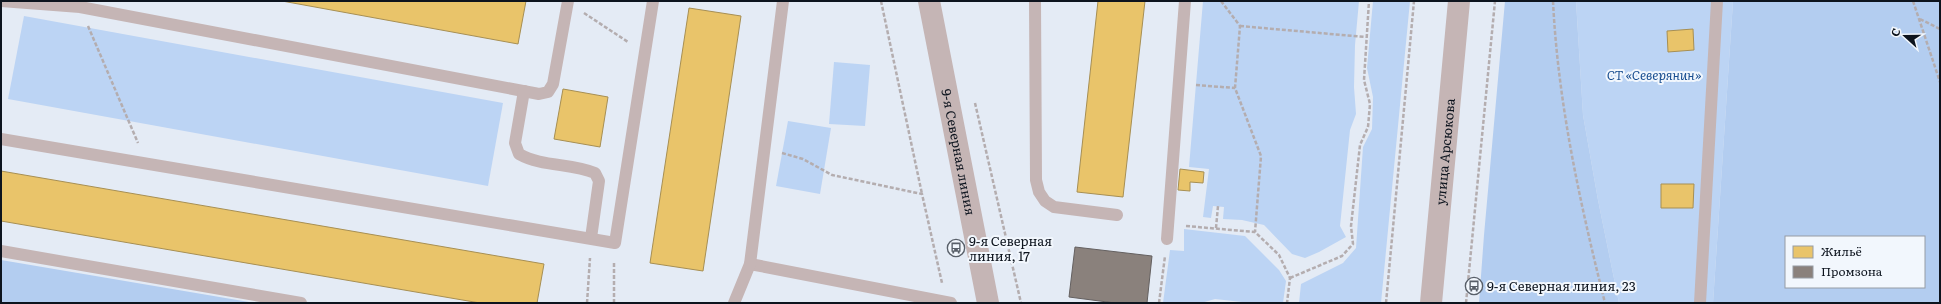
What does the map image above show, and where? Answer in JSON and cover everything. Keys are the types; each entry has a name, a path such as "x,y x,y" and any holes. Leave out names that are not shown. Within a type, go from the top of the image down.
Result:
{"street":[{"name":"9-я Северная линия","path":"929,1 988,303"},
{"name":"улица Арсюкова","path":"1431,303 1460,1"}],"lane":[{"path":"1,1 80,7 539,94 548,92 553,84 568,1"},
{"path":"1,139 146,165 614,243 653,1"},
{"path":"734,303 750,264 783,1"},
{"path":"1035,1 1036,180 1039,192 1045,200 1054,207 1117,215"},
{"path":"1167,239 1185,1"},
{"path":"1700,303 1717,1"},
{"path":"524,91 515,143 519,154 529,159 586,169 596,173 599,181 591,238"},
{"path":"1,251 301,303"},
{"path":"750,264 949,303"}],"path":[{"path":"568,1 645,54"},
{"path":"881,1 922,194 949,303"},
{"path":"1221,1 1240,26 1235,88 1261,156 1255,232"},
{"path":"1290,278 1342,256 1353,244 1352,226 1360,144 1368,127 1370,104 1364,80 1369,1"},
{"path":"1386,303 1414,1"},
{"path":"1466,303 1495,1"},
{"path":"1553,1 1556,52 1569,143 1605,303"},
{"path":"1913,1 1940,82"},
{"path":"80,7 146,165"},
{"path":"1920,19 1940,29"},
{"path":"1240,26 1366,37"},
{"path":"1179,83 1235,88"},
{"path":"974,101 1021,303"},
{"path":"765,149 803,159 832,175 922,194"},
{"path":"1216,228 1218,206"},
{"path":"1168,224 1255,232 1279,255 1290,278 1287,303"},
{"path":"587,303 591,238"},
{"path":"1159,303 1167,239"},
{"path":"614,243 614,303"}],"green space":[{"path":"1203,1 1359,1 1355,45 1354,87 1356,114 1350,130 1340,226 1346,237 1319,252 1305,258 1292,254 1264,225 1242,220 1223,219 1224,207 1213,206 1211,218 1203,217 1209,169 1189,167"},
{"path":"1373,1 1410,1 1381,303 1299,303 1301,284 1343,263 1356,248 1363,147 1372,129 1373,97 1367,68"},
{"name":"СТ «Северянин»","path":"1576,1 1733,1 1713,303 1619,303 1598,200 1583,115"},
{"path":"24,16 503,103 488,186 8,99"},
{"path":"834,62 870,65 865,126 829,124"},
{"path":"788,121 831,128 820,194 776,186"},
{"path":"1184,229 1245,236 1279,270 1286,281 1283,303 1251,303 1215,299 1201,303 1163,303 1170,250 1184,251"}],"shaded area":[{"path":"1505,1 1576,1 1583,115 1598,200 1619,303 1479,303"},
{"path":"1733,1 1940,1 1940,303 1713,303"},
{"path":"1,260 255,303 1,303"}],"building: Жильё":[{"path":"282,1 526,1 518,44"},
{"path":"1098,1 1145,1 1123,197 1077,192"},
{"path":"689,8 741,16 703,271 650,263"},
{"path":"1693,29 1694,50 1668,52 1667,31"},
{"path":"563,89 608,97 600,147 554,139"},
{"path":"1180,169 1204,172 1203,183 1190,182 1190,191 1178,190"},
{"path":"1,171 544,264 537,303 480,303 1,221"},
{"path":"1661,184 1694,184 1693,208 1661,208"}],"building: Промзона":[{"path":"1075,247 1152,256 1147,303 1115,303 1069,297"}],"place":[{"name":"9-я Северная линия, 17","path":"956,248"},
{"name":"9-я Северная линия, 23","path":"1474,286"}]}
